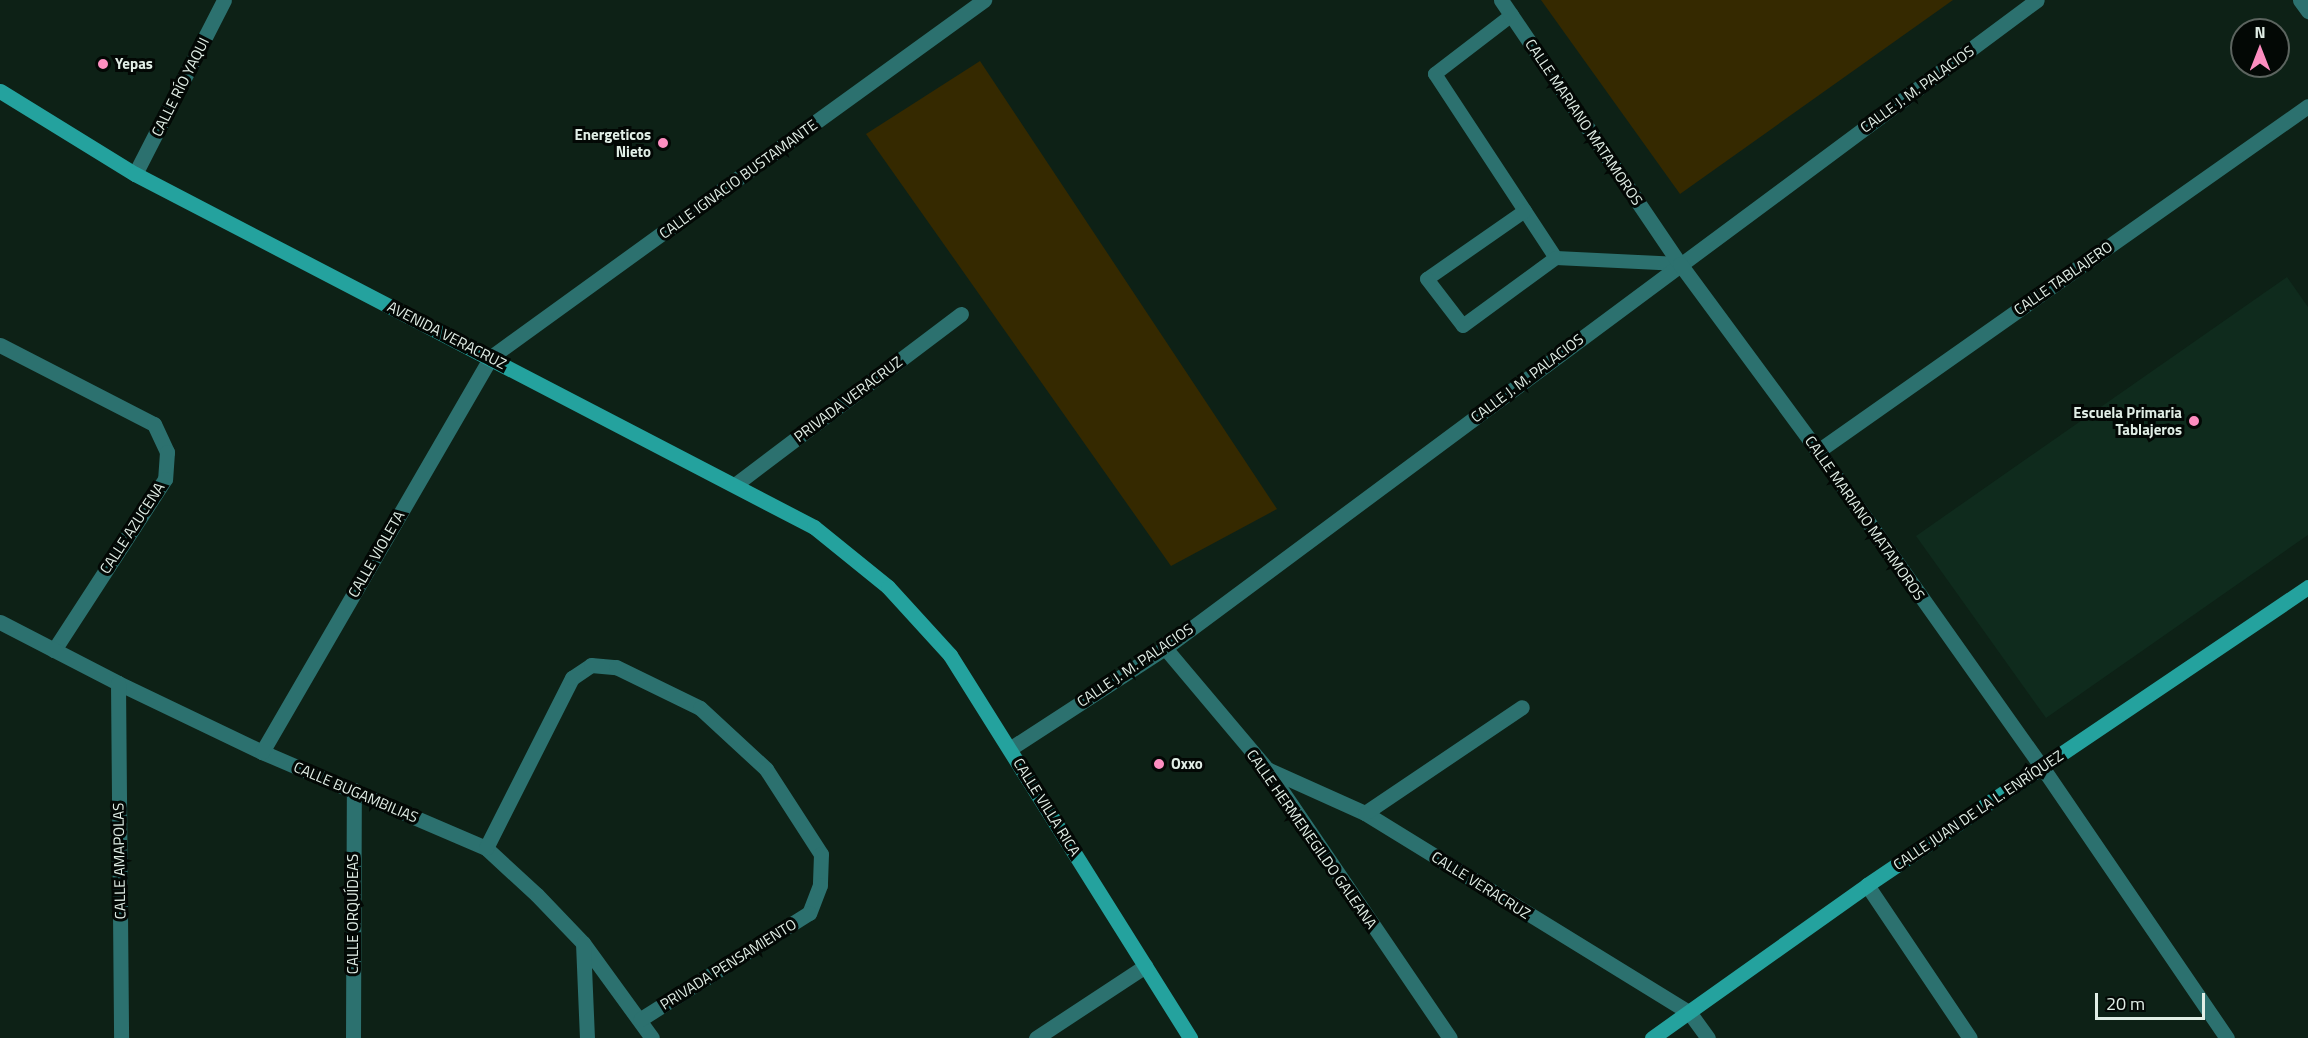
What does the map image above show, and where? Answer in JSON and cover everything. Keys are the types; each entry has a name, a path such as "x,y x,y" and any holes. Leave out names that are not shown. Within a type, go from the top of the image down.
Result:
{"main road":[{"name":"AVENIDA VERACRUZ","path":"0,91 135,174 491,357 814,527 888,587"},
{"name":"CALLE VILLA RICA","path":"888,587 950,655 1011,748 1190,1038"},
{"name":"CALLE JUAN DE LA L. ENRÍQUEZ","path":"1652,1038 1868,885 2308,587"}],"street":[{"name":"CALLE RÍO YAQUI","path":"135,174 224,0"},
{"name":"CALLE IGNACIO BUSTAMANTE","path":"491,357 984,0"},
{"name":"CALLE MARIANO MATAMOROS","path":"1501,0 1680,264 1818,451 2042,767 2227,1038"},
{"name":"CALLE J. M. PALACIOS","path":"1011,748 1164,648 2037,0"},
{"path":"2300,0 2308,11"},
{"name":"CALLE TABLAJERO","path":"1818,451 2308,106"},
{"name":"PRIVADA VERACRUZ","path":"735,484 961,314"},
{"name":"CALLE AZUCENA","path":"0,345 154,424 167,452 165,479 54,650"},
{"name":"CALLE VIOLETA","path":"262,752 491,357"},
{"name":"CALLE BUGAMBILIAS","path":"0,622 118,683 262,752 486,848 583,943 641,1019 652,1038"},
{"name":"CALLE HERMENEGILDO GALEANA","path":"1164,648 1267,769 1450,1038"},
{"name":"PRIVADA PENSAMIENTO","path":"486,848 572,678 591,665 616,667 700,708 766,769 821,854 820,885 809,913 641,1019"},
{"name":"CALLE AMAPOLAS","path":"118,683 121,1038"},
{"path":"1365,813 1522,707"},
{"name":"CALLE VERACRUZ","path":"1267,769 1365,813 1689,1012"},
{"name":"CALLE ORQUÍDEAS","path":"352,1038 354,790"},
{"path":"1868,885 1970,1038"},
{"path":"583,943 587,1038"},
{"path":"1036,1038 1145,966"},
{"path":"1689,1012 1708,1038"}],"lane":[{"path":"1512,15 1435,75 1556,258"},
{"path":"1525,210 1427,279 1463,326 1556,258 1680,264"}],"shaded area":[{"path":"1541,0 1953,0 1680,194"},
{"path":"980,61 1277,509 1171,566 866,134"},
{"name":"Escuela Primaria Tablajeros","path":"2287,277 2308,307 2308,535 2046,718 1916,536"}],"place":[{"name":"Yepas","path":"103,64"},
{"name":"Energeticos Nieto","path":"663,143"},
{"name":"Escuela Primaria Tablajeros","path":"2194,421"},
{"name":"Oxxo","path":"1159,764"}]}
